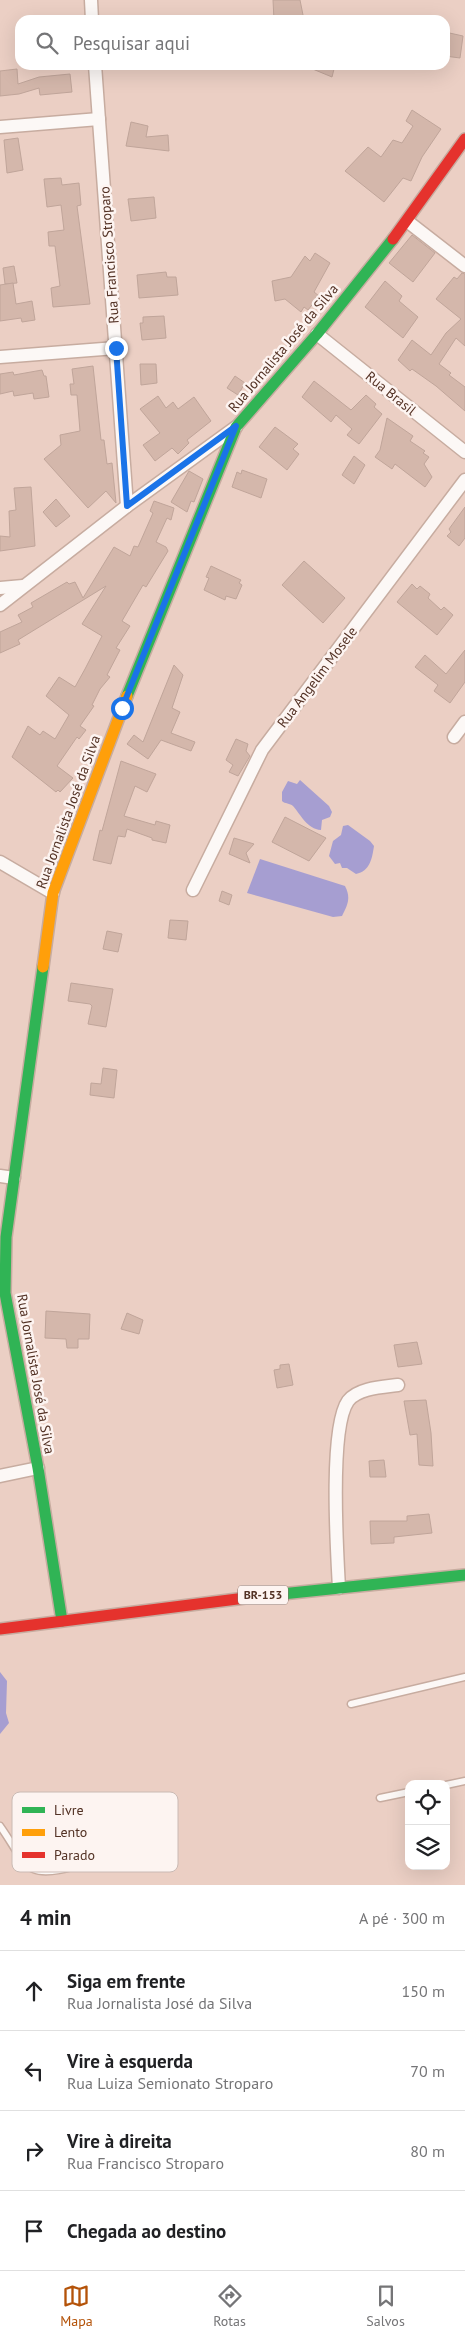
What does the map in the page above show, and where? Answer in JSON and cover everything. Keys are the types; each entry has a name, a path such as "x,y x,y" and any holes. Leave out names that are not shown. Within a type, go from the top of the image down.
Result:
{"main road":[{"name":"Rua Jornalista José da Silva","path":"62,1621 38,1468 5,1293 6,1237 52,893 122,708 236,426 318,334 407,221 465,139"},
{"name":"BR-153","path":"0,1629 339,1588 465,1575"}],"street":[{"path":"91,0 92,15"},
{"name":"Rua Francisco Stroparo","path":"95,70 127,506"},
{"path":"0,127 99,119"},
{"path":"407,221 465,266"},
{"name":"Rua Brasil","path":"318,334 465,452"},
{"path":"0,357 116,348"},
{"path":"0,605 127,506 236,426"},
{"name":"Rua Angelim Mosele","path":"193,890 262,750 465,480"},
{"path":"0,588 23,586"},
{"path":"454,737 465,722"},
{"path":"0,862 52,893"},
{"path":"0,1176 14,1178"},
{"path":"339,1588 336,1497 338,1436 341,1416 349,1401 357,1394 398,1385"},
{"path":"0,1476 38,1468"}],"lane":[{"path":"351,1704 465,1677"},
{"path":"450,1784 465,1782"},
{"path":"380,1798 405,1793"},
{"path":"0,1826 12,1845"}],"shaded area":[{"path":"300,780 329,806 332,812 330,817 322,820 321,830 312,827 293,806 282,801 282,792 288,781 297,784"},
{"path":"348,825 374,846 371,860 367,867 356,874 347,868 342,868 340,863 335,864 329,856 333,841 341,835 343,826"},
{"path":"260,859 345,886 348,901 342,916 333,917 247,893"},
{"path":"0,1672 7,1681 6,1713 9,1723 0,1734"}],"building":[{"path":"273,0 300,0 303,15 274,15"},
{"path":"450,33 463,36 460,58 450,57"},
{"path":"17,70 18,84 39,77 70,74 72,92 40,95 39,88 19,94 0,96 0,71"},
{"path":"315,70 334,70 332,77"},
{"path":"412,110 441,129 422,157 411,181 403,178 384,202 345,171 368,147 381,157 393,140 402,143 413,126 406,121"},
{"path":"131,122 148,126 146,137 168,135 169,151 126,146"},
{"path":"18,138 23,170 7,173 4,140"},
{"path":"61,178 62,185 79,183 81,205 77,206 90,304 53,307 51,288 60,286 55,246 49,246 48,232 64,230 61,205 47,207 44,179"},
{"path":"154,197 156,218 131,221 128,199"},
{"path":"412,235 435,253 413,282 389,263"},
{"path":"315,253 330,263 314,292 319,296 308,310 304,307 301,312 285,299 275,301 272,281 291,277 305,256 310,261"},
{"path":"14,266 17,283 5,284 3,268"},
{"path":"166,272 167,277 176,277 178,295 139,298 137,275"},
{"path":"462,273 465,274 465,346 456,338 439,364 451,373 449,375 465,387 465,411 436,386 412,369 410,371 398,360 412,340 431,355 446,333 461,319 436,299 454,277 457,279"},
{"path":"385,281 402,296 399,301 418,317 403,338 365,307"},
{"path":"13,283 16,304 32,301 35,320 22,322 21,318 0,321 0,285"},
{"path":"164,316 166,338 142,340 140,323 143,323 143,317"},
{"path":"140,364 156,364 157,383 141,385"},
{"path":"93,366 101,440 104,440 107,464 112,463 116,503 106,491 88,508 44,459 61,445 60,435 80,431 77,395 71,395 70,384 74,384 72,369"},
{"path":"42,370 44,376 46,376 49,397 34,399 33,393 14,396 13,391 0,394 0,374 13,372 14,375"},
{"path":"235,376 245,383 238,395 227,388"},
{"path":"314,381 351,410 366,395 376,404 374,407 382,414 359,444 347,435 352,429 336,415 331,422 302,397"},
{"path":"158,396 166,408 173,402 178,409 194,397 211,421 187,440 189,443 178,454 172,448 155,461 143,445 160,433 140,409"},
{"path":"387,418 413,436 410,441 425,451 423,453 429,457 424,464 432,477 425,487 395,464 392,469 375,457 380,450"},
{"path":"275,427 298,444 293,449 299,454 287,470 259,447"},
{"path":"354,456 365,465 354,484 342,475"},
{"path":"242,470 267,479 261,498 232,487 237,472 241,474"},
{"path":"189,471 203,479 194,502 191,501 187,512 171,502"},
{"path":"31,487 35,546 0,551 0,536 10,537 9,511 16,510 14,488"},
{"path":"56,499 70,516 56,527 43,512"},
{"path":"154,501 174,508 171,520 167,518 156,542 166,547 168,551 146,587 143,585 122,621 130,626 116,648 120,650 107,675 110,677 100,689 92,705 94,706 80,726 86,730 79,739 77,737 57,766 73,778 60,792 58,790 56,792 12,757 28,726 40,735 43,731 55,739 69,715 46,696 59,677 75,687 85,669 102,636 82,624 106,586 18,640 20,644 0,653 0,632 22,622 18,615 33,607 31,603 67,582 69,584 75,582 83,598 114,547 130,556 134,546 138,547 153,513 150,511"},
{"path":"465,507 465,538 459,546 447,536 451,532 449,529"},
{"path":"304,561 345,598 323,623 282,585"},
{"path":"211,566 241,580 239,583 242,585 236,599 226,596 225,600 204,590 209,578 206,577"},
{"path":"412,584 417,589 420,586 430,594 428,598 441,610 444,607 453,615 437,635 397,602"},
{"path":"465,650 465,682 450,703 434,691 438,685 415,667 425,655 446,674"},
{"path":"174,665 183,675 172,708 180,712 171,733 195,742 191,751 161,740 148,759 127,744 134,735 143,742"},
{"path":"236,739 248,744 246,751 250,756 238,776 229,772 233,765 226,760"},
{"path":"121,761 156,774 147,792 135,786 124,816 155,825 156,821 170,825 166,843 152,840 152,838 127,829 125,837 118,836 111,864 93,860"},
{"path":"285,817 326,838 309,861 272,842"},
{"path":"234,838 254,844 246,853 250,863 229,854"},
{"path":"222,891 232,895 229,905 219,901"},
{"path":"170,920 188,921 186,940 168,938"},
{"path":"107,931 122,934 118,952 103,949"},
{"path":"71,983 113,989 106,1027 88,1024 92,1006 90,1004 68,1001"},
{"path":"103,1068 117,1070 114,1098 90,1095 91,1083 101,1084"},
{"path":"46,1311 90,1314 89,1339 78,1339 78,1348 67,1348 66,1339 45,1338"},
{"path":"127,1313 143,1320 139,1334 121,1329"},
{"path":"417,1342 422,1364 398,1367 394,1345"},
{"path":"289,1364 293,1385 277,1388 274,1370 280,1369 280,1365"},
{"path":"426,1400 433,1466 419,1465 417,1434 410,1435 404,1401"},
{"path":"384,1460 386,1477 370,1477 369,1461"},
{"path":"429,1514 432,1533 394,1537 394,1543 371,1544 370,1521 407,1521 407,1516"}],"traffic: fast":[{"path":"127,696 236,427 317,334 393,239"},
{"path":"43,967 6,1237 5,1293 38,1468 62,1621"},
{"path":"253,1597 465,1575"}],"traffic: slow":[{"path":"43,967 53,893 127,696"}],"traffic: jam":[{"path":"393,239 465,139"},
{"path":"0,1629 253,1597"}],"route":[{"path":"116,348 127,506 236,426 122,708"}]}
